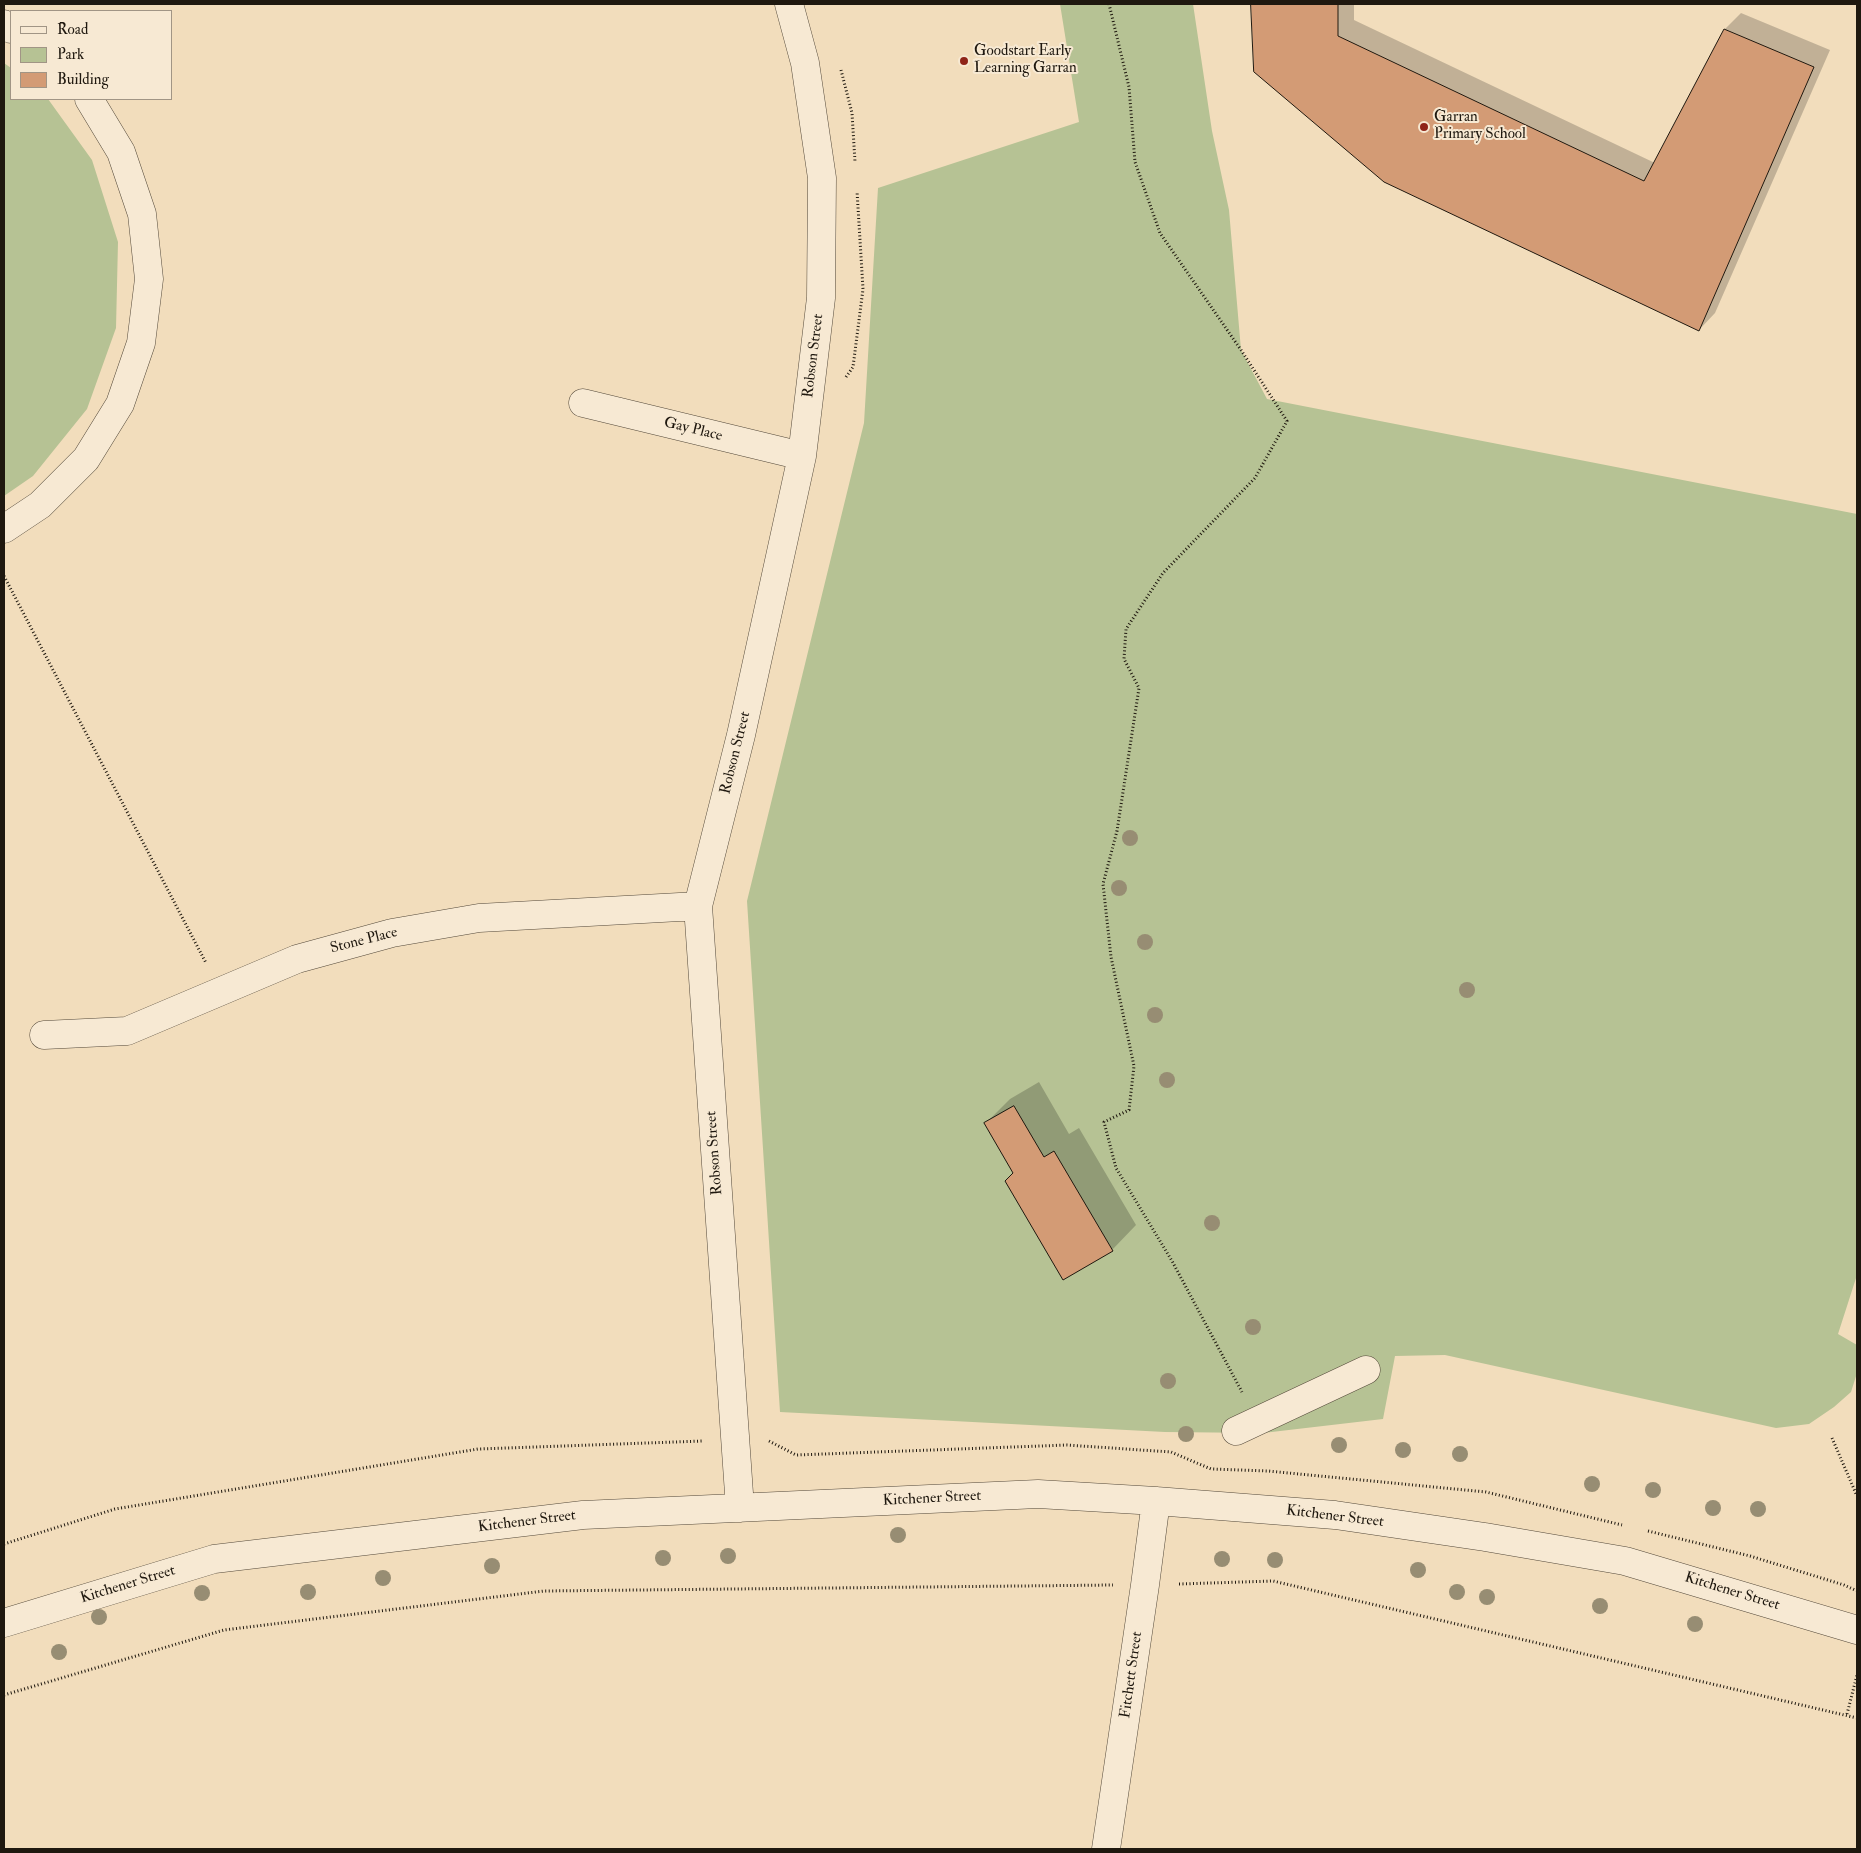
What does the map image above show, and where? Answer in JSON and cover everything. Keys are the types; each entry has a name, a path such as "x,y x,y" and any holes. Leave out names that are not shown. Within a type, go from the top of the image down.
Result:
{"street":[{"name":"Robson Street","path":"740,1508 698,906 741,735 802,456 821,298 822,178 805,63 789,4"},
{"path":"4,529 40,506 86,459 120,404 141,343 149,279 142,214 121,152 90,100"},
{"name":"Gay Place","path":"583,403 802,456"},
{"name":"Stone Place","path":"44,1035 127,1031 297,959 392,933 479,918 698,906"},
{"path":"1246,1426 1366,1370"},
{"name":"Kitchener Street","path":"4,1623 214,1559 583,1515 1038,1494 1334,1515 1625,1560 1857,1630"},
{"name":"Fitchett Street","path":"1106,1849 1146,1585 1156,1501"}],"path":[{"path":"1109,4 1129,87 1134,162 1160,234 1287,420 1255,478 1163,573 1126,630 1124,659 1139,688 1117,831 1103,884 1112,957 1134,1066 1130,1110 1104,1122 1116,1168 1194,1302 1246,1426"},
{"path":"841,67 852,113 856,172"},
{"path":"842,382 853,368 863,289 856,182"},
{"path":"4,576 222,992"},
{"path":"1832,1438 1857,1496"},
{"path":"4,1544 115,1509 478,1450 735,1440"},
{"path":"4,1695 224,1630 544,1592 1146,1585 1273,1581 1847,1714 1857,1718"},
{"path":"1847,1714 1857,1675"}],"green space":[{"path":"1060,4 1193,4 1212,131 1229,210 1241,350 1267,399 1857,514 1857,1275 1838,1334 1857,1345 1857,1373 1851,1392 1834,1407 1809,1424 1776,1428 1445,1355 1395,1356 1383,1419 1263,1433 1165,1432 780,1412 747,901 864,423 878,188 1079,122"},
{"path":"4,63 10,67 10,100 49,100 92,160 118,242 116,328 87,409 33,476 4,496"}],"building":[{"name":"Garran Primary School","path":"1251,4 1338,4 1338,36 1644,181 1724,29 1814,67 1699,331 1384,182 1254,72"},
{"path":"1014,1106 1044,1157 1054,1151 1113,1251 1063,1280 1005,1181 1013,1173 984,1123"}],"place":[{"name":"Goodstart Early Learning Garran","path":"964,61"},
{"name":"Garran Primary School","path":"1424,127"}]}
